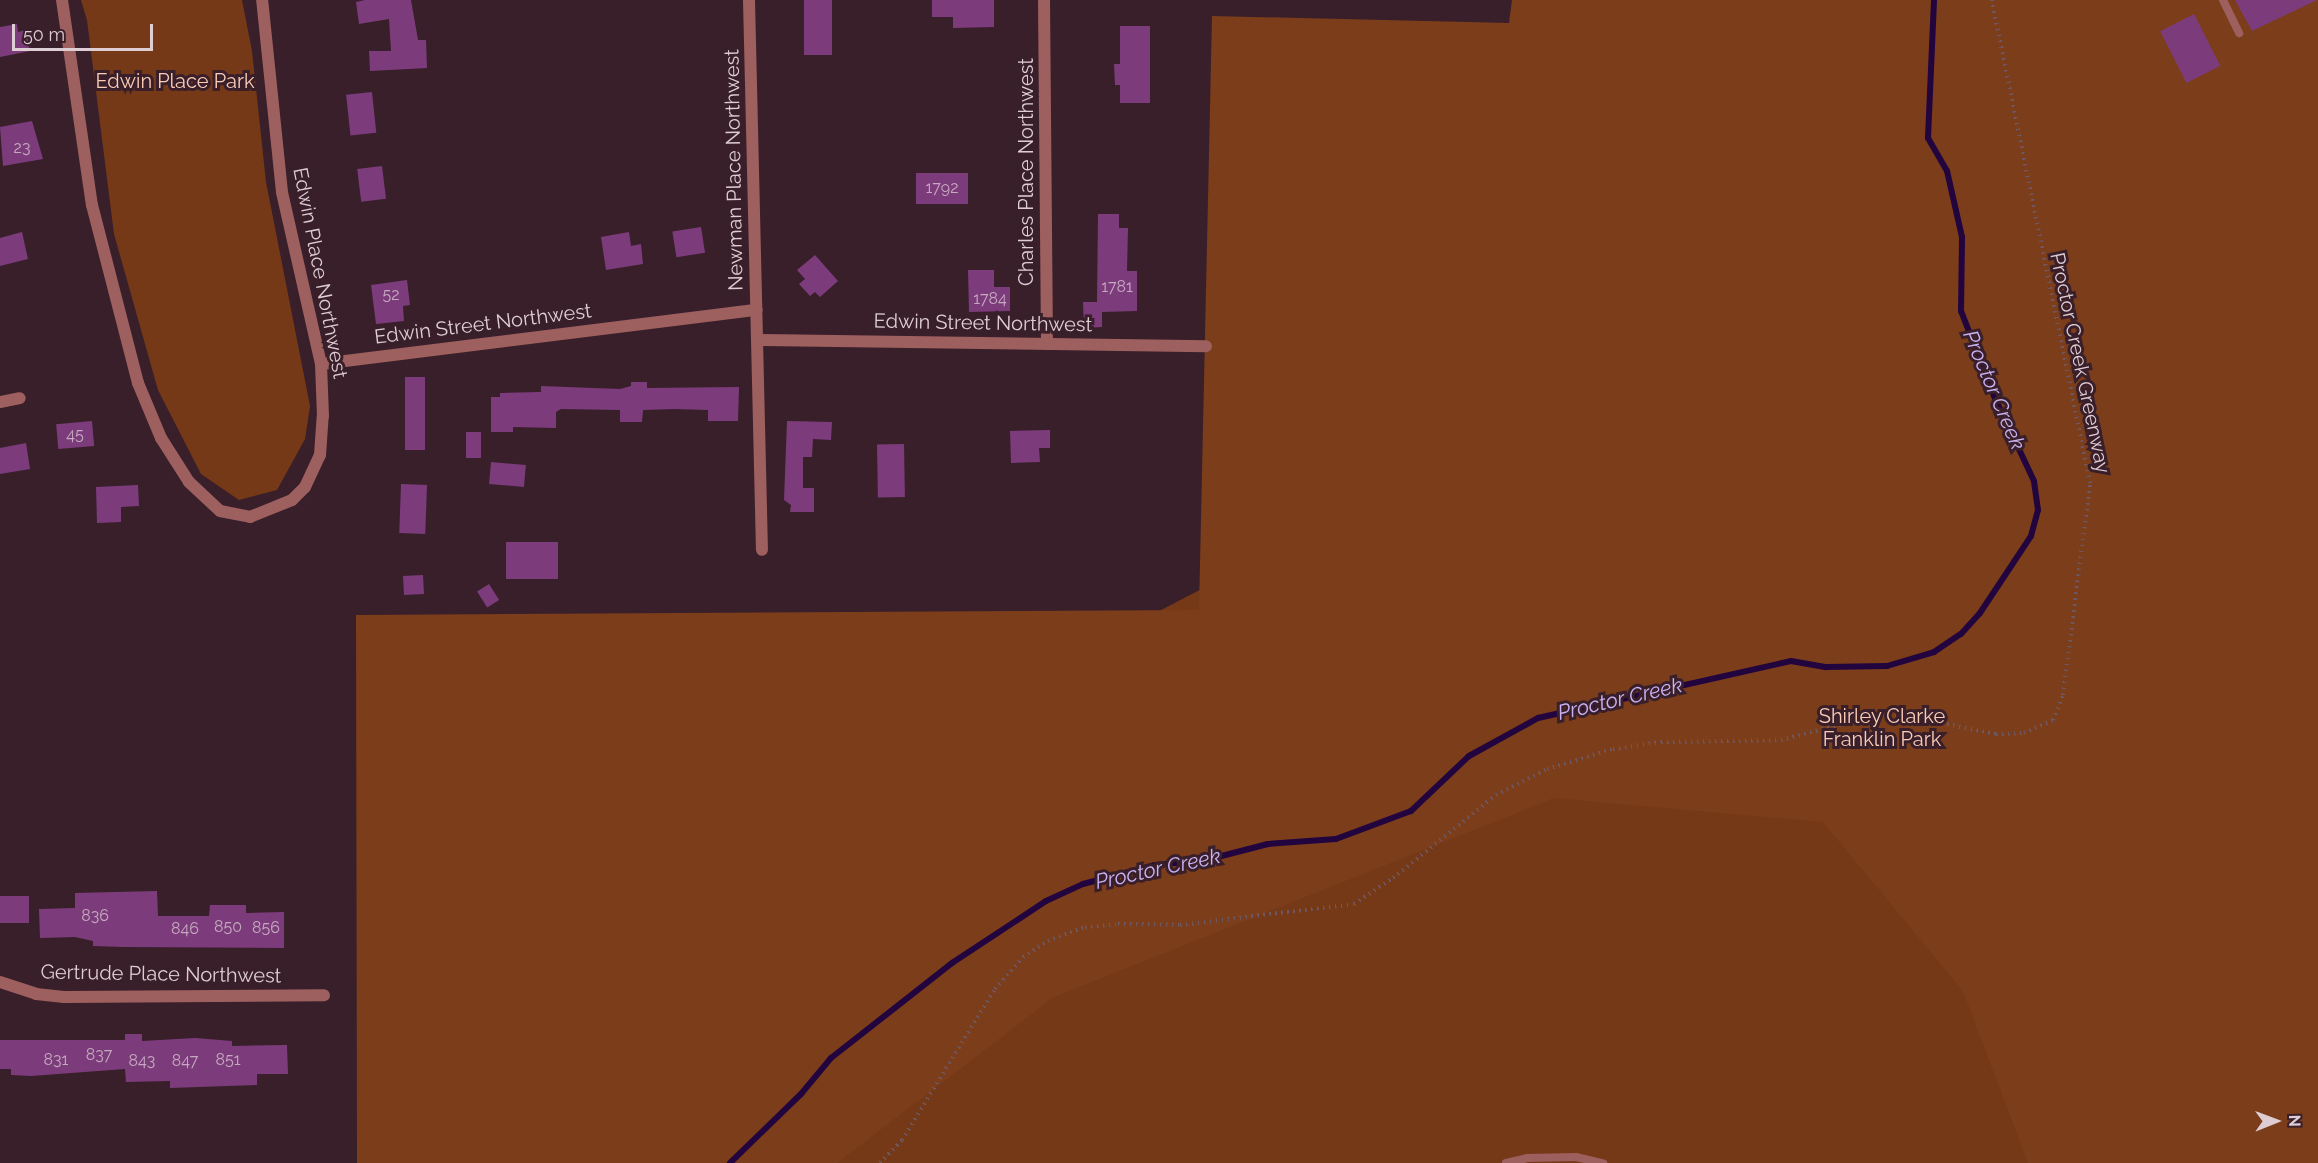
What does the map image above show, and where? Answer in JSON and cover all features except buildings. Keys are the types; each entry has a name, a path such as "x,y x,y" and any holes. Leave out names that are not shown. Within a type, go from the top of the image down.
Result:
{"street":[{"name":"Edwin Place Northwest","path":"62,0 92,205 122,333 160,438 189,482 220,511 250,517 292,500 305,488 320,455 324,416 321,364 282,192 262,0"},
{"name":"Newman Place Northwest","path":"749,0 757,310 760,340 762,550"},
{"name":"Charles Place Northwest","path":"1044,0 1047,344"},
{"name":"Edwin Street Northwest","path":"321,364 757,310"},
{"name":"Edwin Street Northwest","path":"760,340 1206,346"},
{"path":"0,402 20,398"},
{"name":"Gertrude Place Northwest","path":"0,982 36,994 64,996 324,995"}],"lane":[{"path":"2223,0 2239,33"},
{"path":"1506,1163 1527,1158 1576,1157 1603,1163"}],"path":[{"name":"Proctor Creek Greenway","path":"880,1163 908,1131 995,989 1023,957 1048,941 1085,927 1119,924 1180,925 1354,904 1393,878 1451,827 1496,795 1547,769 1613,749 1661,741 1781,740 1876,715 1900,715 1996,734 2024,733 2053,720 2063,695 2090,483 1992,0"}],"green space":[{"name":"Edwin Place Park","path":"81,0 242,0 252,51 266,182 310,406 305,439 277,490 239,500 201,474 158,390 114,234 87,20"},
{"name":"Shirley Clarke Franklin Park","path":"1512,0 2318,0 2318,1163 2028,1163 1963,991 1823,822 1554,798 1054,997 837,1163 357,1163 356,615 1199,610 1212,16 1509,23"},
{"name":"Shirley Clarke Franklin Park","path":"2318,10 2318,1163 357,1163 768,814"}],"waterway":[{"name":"Proctor Creek","path":"730,1163 801,1094 831,1058 952,963 1046,901 1083,884 1155,865 1206,860 1268,844 1336,839 1411,811 1469,756 1538,718 1791,661 1826,667 1887,666 1934,652 1961,634 1980,613 2031,536 2038,510 2034,481 1994,396 1961,311 1962,237 1947,171 1928,138 1934,0"}]}
